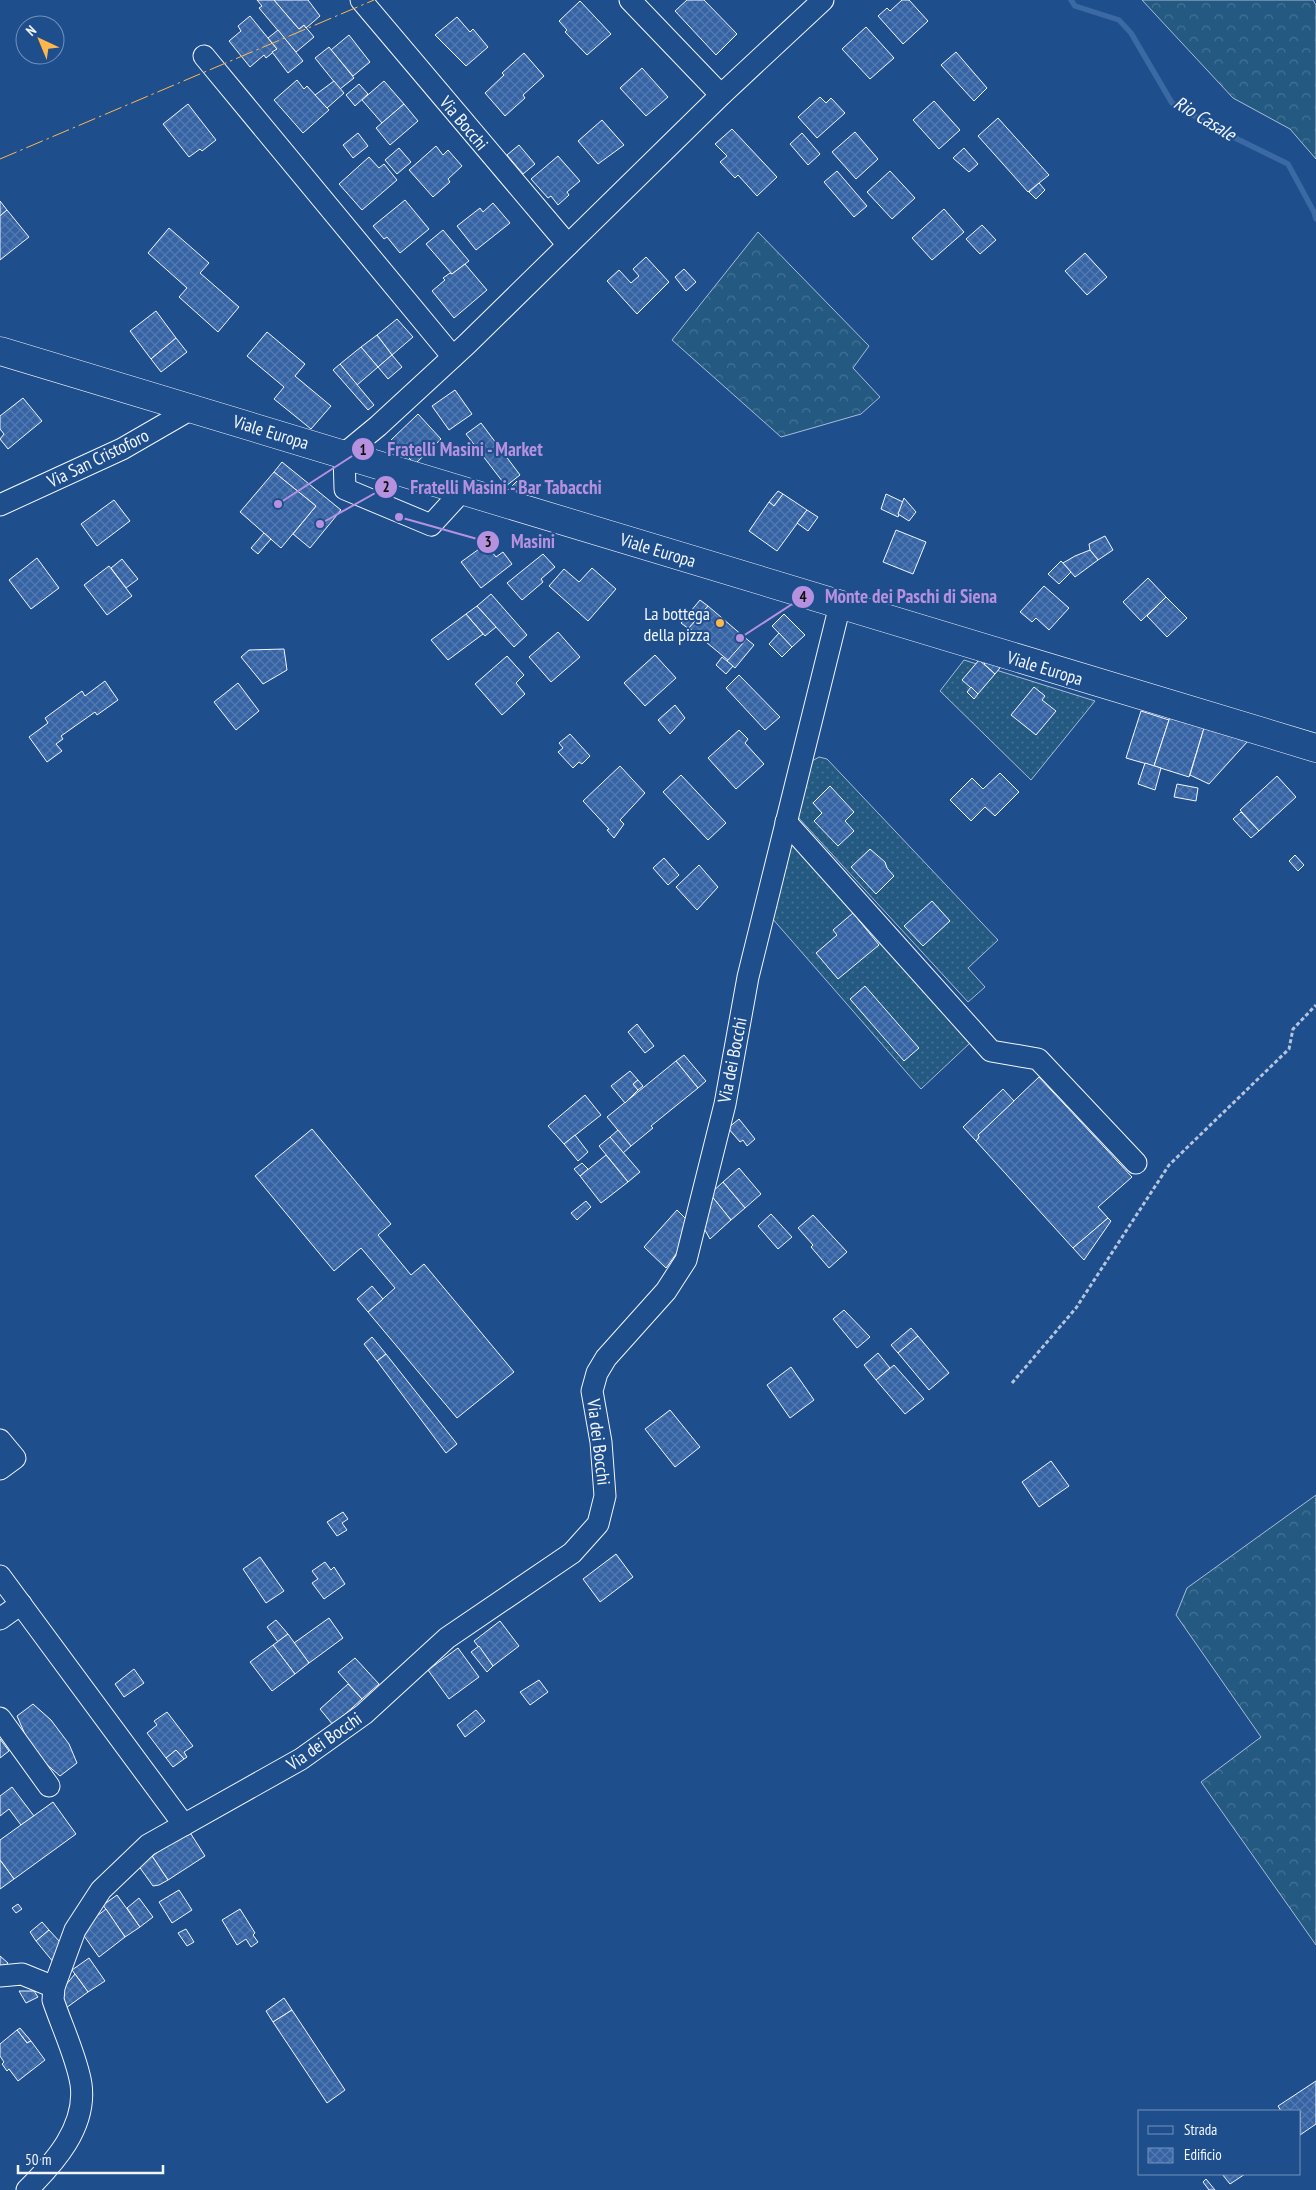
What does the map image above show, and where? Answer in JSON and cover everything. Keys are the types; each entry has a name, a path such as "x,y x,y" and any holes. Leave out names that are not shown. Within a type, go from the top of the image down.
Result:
{"main road":[{"name":"Viale Europa","path":"0,351 1316,748"}],"street":[{"name":"Via Bocchi","path":"361,0 568,245"},
{"path":"630,0 721,95"},
{"path":"463,490 431,525 345,489 344,454 378,426 453,357 721,95 823,0"},
{"path":"204,56 453,357"},
{"name":"Via San Cristoforo","path":"0,505 122,449 193,408"},
{"name":"Via dei Bocchi","path":"27,2190 48,2169 68,2142 78,2116 81,2086 53,2000 54,1987 76,1930 101,1890 148,1845 301,1759 364,1714 447,1638 572,1554 598,1524 605,1496 601,1442 592,1391 597,1373 606,1358 666,1291 686,1260 725,1104 748,977 840,605"},
{"path":"786,822 991,1051 1038,1059 1136,1163"},
{"path":"0,1440 15,1458 0,1469"},
{"path":"0,1576 184,1825"},
{"path":"0,1619 21,1604"},
{"path":"0,1718 50,1786"},
{"path":"0,1976 22,1974 54,1987"}],"path":[{"path":"1012,1383 1076,1308 1169,1165 1289,1049 1293,1029 1316,1004"}],"green space":[{"path":"1142,0 1313,0 1316,5 1316,159 1290,129 1233,98"},
{"path":"758,232 869,346 853,368 880,397 861,414 781,437 672,340"},
{"path":"964,660 1095,701 1031,780 940,691"},
{"path":"819,757 827,759 998,940 968,968 985,987 968,1002 796,815 812,761"},
{"path":"791,836 970,1043 921,1089 771,917"},
{"path":"1316,1495 1316,1945 1201,1782 1261,1737 1176,1615 1187,1588"}],"building":[{"path":"257,0 274,0 299,29 304,25 314,37 296,52 259,8 262,6"},
{"path":"274,0 308,0 320,16 306,28 304,25 299,29"},
{"path":"687,0 704,0 737,34 716,55 675,11"},
{"path":"902,0 909,0 928,21 903,44 878,16 887,8 890,11"},
{"path":"580,1 611,34 587,55 565,32 567,30 559,21"},
{"path":"250,16 277,49 266,58 264,55 250,67 229,41 241,31 238,26"},
{"path":"457,17 470,32 473,29 488,47 466,66 435,35"},
{"path":"866,27 894,58 870,79 842,49"},
{"path":"278,30 303,61 288,73 272,52 277,49 268,38"},
{"path":"349,35 370,62 353,76 331,50"},
{"path":"329,47 354,78 340,89 315,58"},
{"path":"956,52 987,88 974,101 941,65"},
{"path":"524,53 544,76 523,95 525,98 505,116 485,93 504,75 502,73"},
{"path":"642,68 668,97 646,116 620,88"},
{"path":"297,80 304,89 307,86 329,110 303,133 274,100"},
{"path":"334,81 344,93 327,108 315,95"},
{"path":"384,81 404,104 382,123 362,100"},
{"path":"359,84 368,94 355,106 346,95"},
{"path":"820,97 826,103 831,98 845,113 817,138 798,117"},
{"path":"934,101 960,130 939,149 913,120"},
{"path":"188,104 216,140 202,151 200,149 189,157 163,124"},
{"path":"404,104 418,121 390,145 376,128"},
{"path":"998,118 1049,175 1028,192 978,136"},
{"path":"602,120 624,145 598,164 578,141"},
{"path":"732,129 777,177 757,196 738,175 735,178 720,162 727,156 715,144"},
{"path":"855,132 878,159 856,179 832,152"},
{"path":"358,133 368,146 353,158 343,145"},
{"path":"802,133 820,154 808,165 790,144"},
{"path":"519,145 535,164 523,174 507,155"},
{"path":"436,146 443,155 448,150 462,166 448,179 450,182 433,197 409,170"},
{"path":"399,148 411,162 397,174 385,160"},
{"path":"964,148 978,164 969,172 953,158"},
{"path":"558,156 580,181 567,192 569,195 558,205 551,196 548,198 531,179"},
{"path":"369,157 379,168 384,164 397,180 362,210 339,184"},
{"path":"837,171 867,206 854,217 824,182"},
{"path":"890,171 915,198 892,219 867,192"},
{"path":"1039,183 1045,190 1036,199 1029,192"},
{"path":"405,200 429,229 400,253 387,237 384,239 373,226"},
{"path":"0,201 7,210 0,216"},
{"path":"493,203 510,223 476,250 457,226 480,208 483,212"},
{"path":"944,209 964,232 932,260 912,238"},
{"path":"7,210 29,237 0,260 0,216"},
{"path":"982,225 996,240 980,254 966,239"},
{"path":"169,228 209,263 200,273 239,307 218,332 179,297 187,288 148,253"},
{"path":"443,230 469,261 452,274 426,244"},
{"path":"1085,253 1107,277 1087,295 1065,271"},
{"path":"646,257 669,282 637,314 607,281 619,270 631,283 639,276 633,269"},
{"path":"465,264 487,290 454,318 432,291 445,280 443,278"},
{"path":"684,269 696,282 686,291 675,277"},
{"path":"156,311 176,338 151,359 130,331"},
{"path":"397,319 413,337 392,355 377,335"},
{"path":"267,332 305,364 295,376 331,406 311,429 274,399 284,387 247,356"},
{"path":"377,335 392,355 378,367 361,347"},
{"path":"176,338 187,352 161,372 151,359"},
{"path":"361,347 378,367 357,385 340,364"},
{"path":"392,355 402,367 388,379 378,367"},
{"path":"340,364 374,405 368,410 333,370"},
{"path":"455,390 472,414 449,430 432,406"},
{"path":"23,398 42,421 8,449 0,439 4,434 0,429 0,416"},
{"path":"418,414 441,439 415,464 391,440"},
{"path":"481,423 520,475 506,486 466,434"},
{"path":"282,462 341,510 310,548 293,534 316,506 274,472"},
{"path":"274,472 316,506 281,548 240,512"},
{"path":"517,481 523,487 518,492 512,486"},
{"path":"778,491 783,494 774,506 769,502"},
{"path":"783,494 807,510 777,551 749,531 769,502 774,506"},
{"path":"886,494 903,502 898,517 881,509"},
{"path":"904,498 916,512 909,521 898,514"},
{"path":"114,500 130,521 97,546 81,524"},
{"path":"807,510 818,517 808,531 797,523"},
{"path":"896,530 926,542 913,574 883,562"},
{"path":"264,533 271,539 258,554 251,548"},
{"path":"1105,536 1113,550 1098,560 1090,550 1089,544"},
{"path":"486,544 496,557 503,552 512,564 481,588 461,562"},
{"path":"1090,550 1098,560 1075,577 1063,563"},
{"path":"543,554 555,567 541,579 543,582 522,600 507,583"},
{"path":"37,558 59,588 31,609 9,580"},
{"path":"122,559 138,579 126,588 111,568"},
{"path":"1061,561 1071,572 1059,584 1048,574"},
{"path":"109,566 132,596 107,615 84,585"},
{"path":"592,568 616,589 588,621 549,586 564,569 579,582"},
{"path":"1148,578 1166,597 1141,621 1123,602"},
{"path":"1044,586 1069,608 1049,630 1036,618 1032,622 1020,612"},
{"path":"491,594 527,635 514,647 477,606"},
{"path":"1166,597 1187,618 1167,637 1147,616"},
{"path":"700,600 708,606 689,628 690,630 681,623"},
{"path":"477,606 496,627 485,636 466,614"},
{"path":"708,606 743,636 745,641 729,661 689,628"},
{"path":"466,614 483,634 448,660 431,640"},
{"path":"784,614 805,635 792,647 772,626"},
{"path":"558,632 580,657 551,682 529,657"},
{"path":"779,633 792,647 782,657 769,644"},
{"path":"743,636 754,645 735,668 727,661 745,641"},
{"path":"284,649 287,670 263,684 241,657 249,650"},
{"path":"655,655 676,678 645,706 624,683"},
{"path":"507,656 524,675 516,683 525,694 502,715 475,684"},
{"path":"722,657 733,666 726,674 716,665"},
{"path":"989,659 1000,668 995,674 984,664"},
{"path":"979,660 995,674 978,694 962,680"},
{"path":"739,675 780,717 765,730 726,688"},
{"path":"105,681 118,700 97,715 95,712 61,736 63,739 56,744 62,751 47,762 29,737 48,723 45,718 82,691 85,696"},
{"path":"238,683 259,711 236,730 214,702"},
{"path":"971,687 978,694 974,699 967,692"},
{"path":"1034,687 1045,696 1042,700 1056,711 1036,735 1011,715"},
{"path":"675,705 685,718 670,734 658,720"},
{"path":"1141,711 1169,720 1154,766 1126,758"},
{"path":"1170,717 1204,728 1189,777 1154,766"},
{"path":"1204,728 1248,741 1209,784 1190,775"},
{"path":"739,730 748,739 745,743 764,764 736,789 708,758"},
{"path":"570,734 590,756 582,764 579,762 573,768 558,752 563,748 559,743"},
{"path":"1145,763 1161,768 1155,790 1138,784"},
{"path":"620,766 645,793 620,820 624,824 614,838 607,830 609,829 583,801"},
{"path":"1000,773 1019,792 995,816 985,807 971,821 950,800 972,778 983,789"},
{"path":"681,775 726,823 708,840 663,792"},
{"path":"1277,776 1296,797 1259,831 1240,810"},
{"path":"1177,784 1198,788 1196,801 1174,797"},
{"path":"830,786 854,812 845,821 854,831 838,846 814,821 822,813 813,803"},
{"path":"1241,812 1259,831 1251,838 1233,819"},
{"path":"870,849 885,862 887,868 894,876 876,894 851,867"},
{"path":"1295,855 1304,865 1298,871 1289,861"},
{"path":"664,858 679,875 668,885 653,868"},
{"path":"699,865 718,887 697,910 676,887"},
{"path":"932,901 950,921 923,946 904,926"},
{"path":"853,913 879,945 838,979 816,953 837,935 833,930"},
{"path":"865,986 919,1048 904,1061 850,999"},
{"path":"637,1024 654,1046 645,1053 628,1032"},
{"path":"684,1055 706,1081 698,1088 676,1061"},
{"path":"676,1061 698,1088 651,1126 653,1128 631,1146 607,1117"},
{"path":"630,1071 638,1080 633,1084 638,1090 625,1103 611,1086"},
{"path":"1039,1077 1132,1177 1098,1207 1108,1218 1073,1248 976,1141 979,1137 978,1135"},
{"path":"638,1080 643,1086 638,1090 633,1084"},
{"path":"1003,1089 1014,1101 978,1135 979,1137 976,1141 963,1127"},
{"path":"585,1095 601,1115 564,1144 548,1126"},
{"path":"739,1119 755,1139 747,1146 743,1140 740,1142 728,1128"},
{"path":"312,1129 391,1224 378,1235 411,1275 424,1264 514,1372 457,1418 368,1312 395,1288 361,1248 334,1271 255,1176"},
{"path":"618,1130 631,1146 623,1153 610,1137"},
{"path":"575,1135 588,1152 578,1161 564,1144"},
{"path":"610,1137 640,1172 628,1182 599,1146"},
{"path":"606,1155 628,1182 601,1203 580,1176"},
{"path":"582,1163 588,1169 580,1176 574,1169"},
{"path":"739,1168 761,1194 745,1208 723,1182"},
{"path":"723,1182 745,1208 731,1220 710,1194"},
{"path":"710,1194 731,1220 710,1239 702,1225"},
{"path":"586,1201 591,1207 577,1220 571,1213"},
{"path":"677,1210 690,1223 679,1250 666,1268 644,1247"},
{"path":"771,1214 792,1237 778,1249 758,1226"},
{"path":"813,1215 847,1252 829,1268 798,1228"},
{"path":"1108,1218 1111,1221 1084,1260 1073,1248"},
{"path":"372,1286 383,1299 368,1312 357,1299"},
{"path":"844,1310 870,1337 857,1348 833,1319"},
{"path":"911,1328 918,1336 898,1353 891,1345"},
{"path":"918,1336 949,1373 929,1390 898,1353"},
{"path":"372,1337 386,1354 377,1361 364,1344"},
{"path":"878,1353 890,1368 876,1380 864,1365"},
{"path":"386,1354 457,1444 446,1453 377,1361"},
{"path":"894,1365 924,1399 905,1414 876,1380"},
{"path":"791,1367 814,1400 790,1418 767,1385"},
{"path":"670,1410 700,1447 675,1467 645,1429"},
{"path":"1051,1461 1069,1486 1039,1507 1022,1482"},
{"path":"343,1512 348,1519 342,1523 347,1530 337,1536 327,1522"},
{"path":"616,1554 633,1577 600,1602 583,1579"},
{"path":"260,1557 284,1591 266,1603 243,1569"},
{"path":"325,1562 331,1570 334,1567 345,1584 324,1599 312,1583 318,1579 312,1571"},
{"path":"329,1618 343,1638 309,1663 294,1643"},
{"path":"276,1620 288,1634 278,1642 267,1627"},
{"path":"500,1621 519,1646 493,1666 474,1641"},
{"path":"288,1634 309,1663 295,1674 273,1645"},
{"path":"273,1645 295,1674 272,1691 250,1662"},
{"path":"479,1646 493,1666 487,1672 471,1652"},
{"path":"458,1648 479,1677 449,1699 428,1670"},
{"path":"355,1658 379,1684 362,1699 338,1672"},
{"path":"134,1669 144,1683 124,1697 115,1684"},
{"path":"539,1680 548,1692 530,1705 520,1692"},
{"path":"348,1684 362,1699 333,1725 320,1709"},
{"path":"33,1704 51,1720 69,1744 77,1763 60,1776 45,1763 27,1739 17,1716"},
{"path":"476,1710 485,1721 465,1737 457,1725"},
{"path":"167,1712 193,1746 184,1752 187,1757 184,1759 176,1750 166,1758 147,1733 157,1725 154,1721"},
{"path":"0,1739 9,1751 0,1758"},
{"path":"176,1750 184,1759 173,1767 166,1758"},
{"path":"12,1787 34,1816 21,1825 9,1809 0,1816 0,1796"},
{"path":"53,1802 76,1834 14,1879 0,1860 0,1840"},
{"path":"189,1831 205,1856 168,1880 152,1856"},
{"path":"152,1856 168,1880 153,1886 138,1865"},
{"path":"0,1860 14,1879 0,1889"},
{"path":"179,1890 192,1910 172,1923 159,1902"},
{"path":"117,1895 140,1927 125,1937 103,1905"},
{"path":"139,1898 153,1917 140,1927 127,1908"},
{"path":"18,1904 22,1909 16,1913 12,1908"},
{"path":"106,1909 125,1937 99,1957 82,1933 93,1919"},
{"path":"240,1909 255,1933 253,1935 258,1942 251,1947 246,1939 237,1945 222,1920"},
{"path":"42,1922 49,1930 36,1941 30,1932"},
{"path":"186,1929 194,1942 187,1946 178,1933"},
{"path":"49,1930 60,1942 54,1963 36,1941"},
{"path":"0,1956 8,1963 0,1973"},
{"path":"89,1958 105,1981 88,1992 72,1970"},
{"path":"75,1974 88,1992 66,2008 59,1993"},
{"path":"19,1991 34,1991 38,1997 26,2003"},
{"path":"284,1998 292,2010 273,2022 266,2011"},
{"path":"292,2010 345,2090 327,2103 273,2022"},
{"path":"20,2028 31,2041 27,2043 17,2030"},
{"path":"17,2030 27,2043 31,2041 45,2060 18,2081 9,2069 7,2071 2,2064 4,2062 0,2056 0,2044"},
{"path":"1316,2081 1316,2124 1301,2134 1301,2110 1280,2110 1278,2106"},
{"path":"1223,2175 1244,2175 1230,2184"},
{"path":"1206,2179 1215,2190 1209,2190 1203,2182"}],"waterway":[{"name":"Rio Casale","path":"1071,0 1075,6 1119,20 1131,33 1172,103 1219,130 1288,164 1316,219"}],"power":[{"path":"0,159 374,0"}],"place":[{"name":"Fratelli Masini - Market","path":"278,504"},
{"name":"Masini","path":"399,517"},
{"name":"Fratelli Masini - Bar Tabacchi","path":"320,524"},
{"name":"La bottega della pizza","path":"720,623"},
{"name":"Monte dei Paschi di Siena","path":"740,638"}]}
